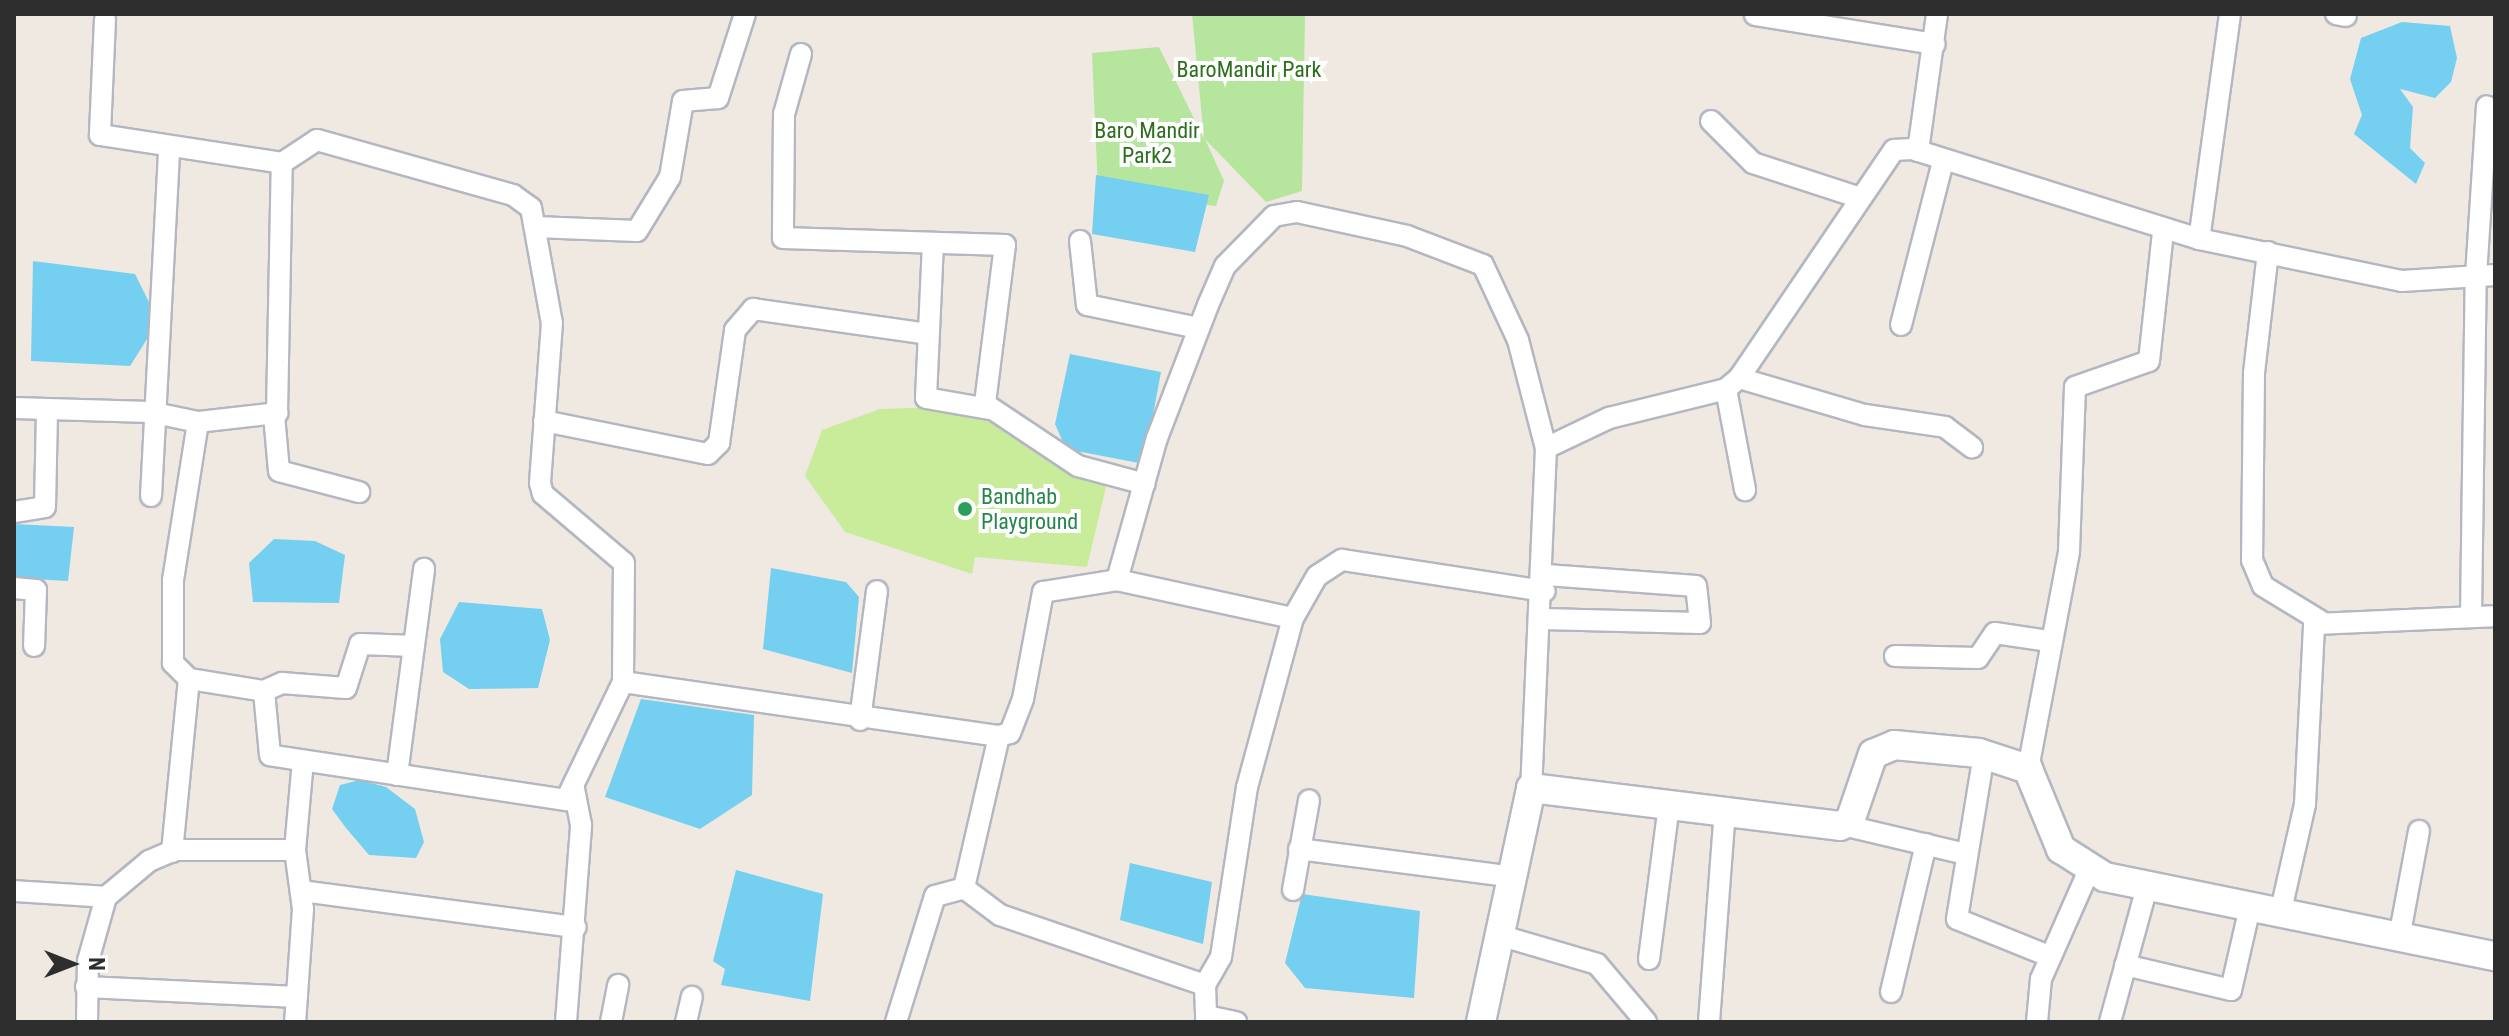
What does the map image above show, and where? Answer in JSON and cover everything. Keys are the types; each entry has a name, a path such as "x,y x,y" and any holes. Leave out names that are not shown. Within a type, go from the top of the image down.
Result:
{"street":[{"path":"535,227 637,231 670,177 683,101 718,98 745,14"},
{"path":"1918,151 1937,14"},
{"path":"2199,239 2230,14"},
{"path":"1755,15 1935,44"},
{"path":"105,19 100,135 282,163 328,138 513,195 531,208 551,306 543,494 624,563 623,682 574,789 566,800 267,753 264,691"},
{"path":"801,54 784,114 783,238 1007,247 989,409"},
{"path":"2471,615 2485,275 2487,106"},
{"path":"1711,121 1753,163 1857,197"},
{"path":"151,496 150,412 169,147"},
{"path":"1745,490 1732,383 1886,154 1918,151 1943,162 2163,232 2402,281 2485,275"},
{"path":"1901,325 1943,162"},
{"path":"282,163 274,415 279,471 359,492"},
{"path":"1117,580 1145,484 1198,328 1225,266 1274,216 1297,212 1407,236 1488,269 1523,353 1546,448 1546,583 1531,788 1515,877 1481,1022"},
{"path":"2163,232 2149,361 2076,384 2069,551 2049,641 2028,769 2051,833 2089,870 2495,956"},
{"path":"1080,241 1087,305 1198,328"},
{"path":"933,243 926,398 989,409 1078,466 1145,484"},
{"path":"2268,252 2254,373 2252,560 2272,594 2319,620 2495,616"},
{"path":"544,421 708,454 719,443 735,330 753,309 928,334"},
{"path":"1546,448 1609,418 1732,383 1865,415 1945,427 1972,447"},
{"path":"14,408 150,412 198,422 274,415"},
{"path":"14,512 45,507 47,409"},
{"path":"198,422 168,638 173,663 189,679 264,691 282,683 346,688 360,644 414,646"},
{"path":"1236,1022 1206,1019 1205,985 1221,957 1247,787 1293,618 1317,576 1342,560 1546,583 1696,586 1700,623 1543,619"},
{"path":"397,775 424,569"},
{"path":"623,682 860,720 999,736 1010,733 1023,699 1043,592 1117,580 1293,618"},
{"path":"14,588 36,590 34,646"},
{"path":"860,720 877,591"},
{"path":"2281,910 2305,804 2319,620"},
{"path":"1895,656 1978,658 1995,633 2049,641"},
{"path":"172,852 189,679"},
{"path":"964,888 999,736"},
{"path":"1843,825 1877,750 1894,745 1984,754 2028,769"},
{"path":"1984,754 1956,903 1961,924 2051,957"},
{"path":"295,1022 301,891 295,850 303,761"},
{"path":"1531,788 1843,825 1966,854"},
{"path":"566,1022 576,927 581,816 574,789"},
{"path":"1293,890 1309,800"},
{"path":"1649,959 1669,804"},
{"path":"1709,1022 1725,811"},
{"path":"2399,938 2419,831"},
{"path":"1891,992 1926,844"},
{"path":"14,891 106,897 172,852 208,845 295,850"},
{"path":"1299,849 1515,877"},
{"path":"2037,1022 2051,957 2089,870"},
{"path":"2110,1022 2148,883"},
{"path":"964,888 1000,915 1205,985"},
{"path":"896,1022 935,896 964,888"},
{"path":"301,891 576,927"},
{"path":"87,1022 86,987 106,897"},
{"path":"2125,965 2231,990 2251,903"},
{"path":"1502,936 1597,964 1646,1022"},
{"path":"611,1022 618,985"},
{"path":"86,987 297,997"},
{"path":"686,1022 692,997"}],"green space":[{"path":"1192,14 1305,14 1302,191 1266,202 1205,139 1224,181 1216,206 1098,191 1092,53 1159,47 1204,139"},
{"name":"Bandhab Playground","path":"945,407 1024,434 1106,487 1087,567 975,557 972,574 845,532 805,476 822,430 880,409"}],"water":[{"path":"2402,22 2450,26 2457,58 2451,82 2435,98 2400,89 2413,107 2410,148 2425,163 2416,184 2354,134 2362,115 2350,79 2361,38"},
{"path":"1096,175 1209,195 1195,252 1092,234"},
{"path":"33,261 135,274 150,304 149,336 130,366 31,361"},
{"path":"1070,354 1161,372 1144,464 1066,449 1055,424"},
{"path":"14,524 74,527 68,581 14,578"},
{"path":"274,539 315,541 345,555 339,603 253,602 249,563"},
{"path":"771,568 846,582 859,597 852,673 763,649"},
{"path":"459,602 542,609 550,640 538,688 469,689 443,672 440,639"},
{"path":"641,699 754,715 752,795 700,829 605,797"},
{"path":"360,780 386,787 415,809 424,842 416,858 369,855 332,809 340,785"},
{"path":"1130,863 1212,882 1203,944 1120,920"},
{"path":"736,870 823,894 810,1001 721,985 725,969 713,961"},
{"path":"1302,894 1420,911 1414,998 1305,988 1285,963"}],"place":[{"name":"Bandhab Playground","path":"965,509"}],"park label":[{"name":"BaroMandir Park","path":"1249,70"},
{"name":"Baro Mandir Park2","path":"1147,142"}]}
